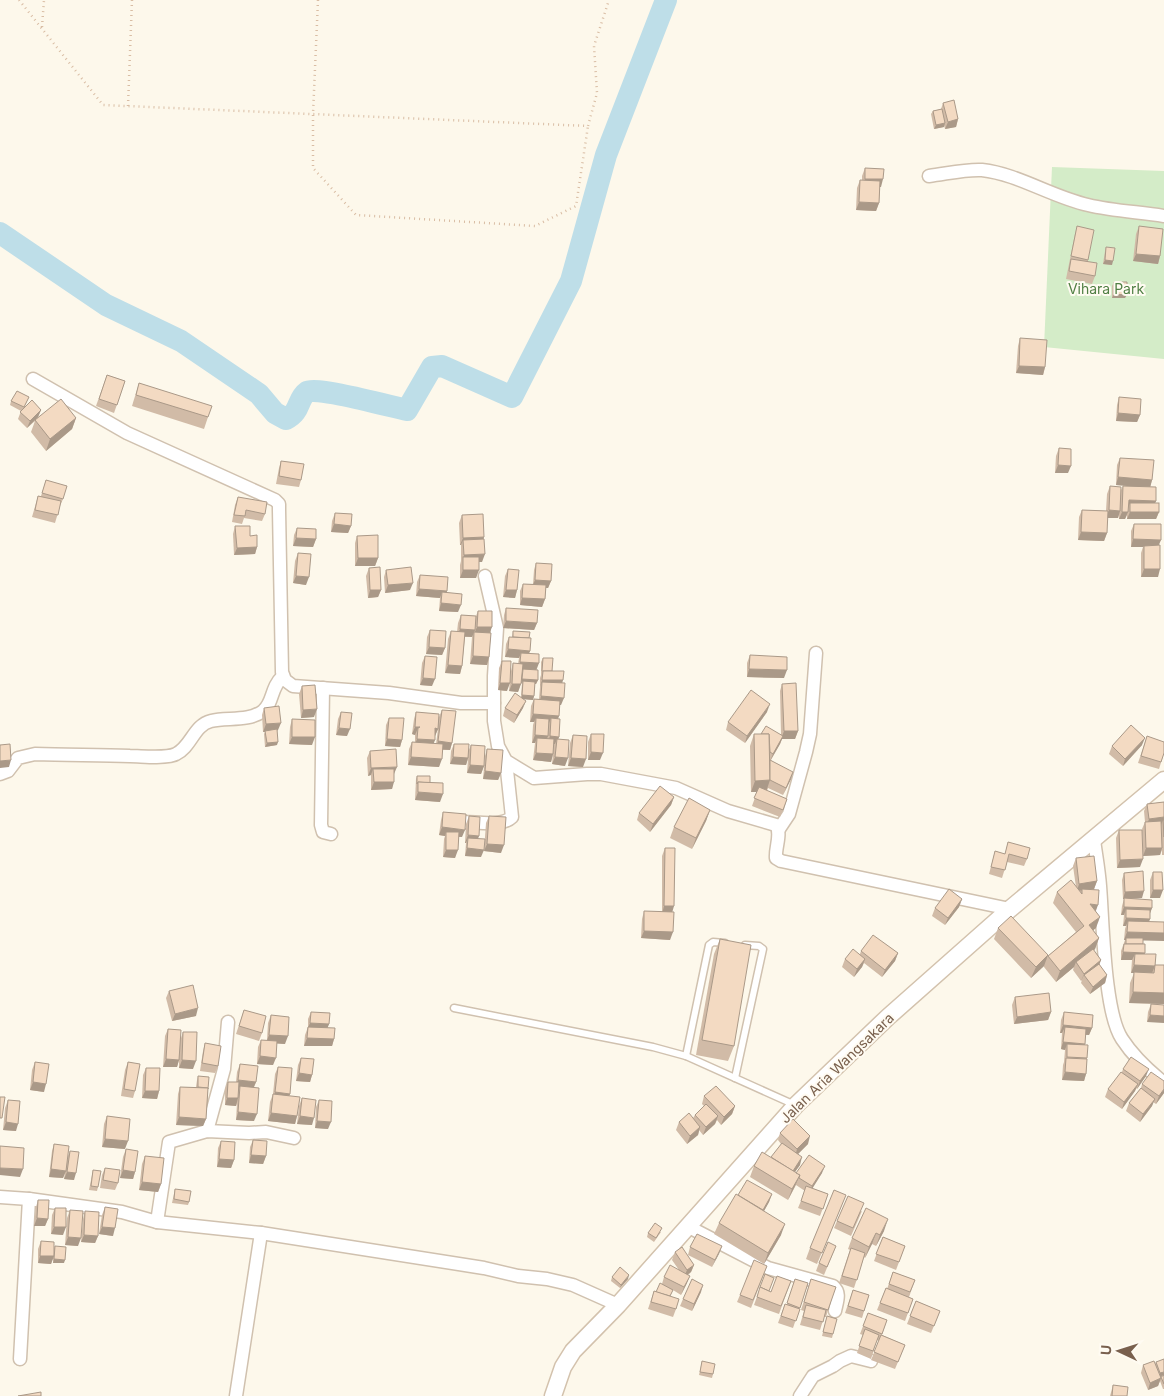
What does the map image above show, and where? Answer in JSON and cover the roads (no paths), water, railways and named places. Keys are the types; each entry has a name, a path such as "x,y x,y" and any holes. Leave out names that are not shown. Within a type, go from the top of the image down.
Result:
{"street":[{"path":"929,176 971,170 992,172 1088,205 1132,213 1164,216"},
{"path":"33,380 127,433 275,500 279,504 283,676 288,683 293,686 389,693 461,703 494,703"},
{"path":"464,822 508,821 512,817 506,761 498,746 494,703 497,628 485,576"},
{"path":"816,653 810,734 789,814 779,829 776,858 781,861 1010,908"},
{"path":"0,774 8,771 18,758 35,754 152,757 174,755 184,748 200,726 210,721 240,718 260,713 268,706 276,682 283,676"},
{"path":"323,688 321,825 323,832 331,834"},
{"path":"506,761 534,778 601,774 676,788 728,811 776,826 779,829"},
{"name":"Jalan Aria Wangsakara","path":"553,1396 563,1367 574,1351 618,1305 796,1105 888,1018 1010,908 1164,780"},
{"path":"1094,840 1100,882 1108,983 1114,1021 1121,1039 1150,1072 1164,1083"},
{"path":"207,1130 224,1069 228,1022"},
{"path":"157,1222 169,1142 207,1130 249,1133 266,1132 294,1138"},
{"path":"0,1197 29,1199 122,1212 157,1222 261,1233 484,1268 518,1276 548,1279 573,1285 618,1305"},
{"path":"20,1359 29,1199"},
{"path":"688,1226 768,1268 833,1286 837,1290 838,1295 835,1311"},
{"path":"236,1396 261,1233"},
{"path":"800,1396 813,1376 833,1366 840,1360 851,1356 871,1361"}],"lane":[{"path":"686,1056 709,945 713,942 732,944"},
{"path":"735,1078 762,949 760,946 741,944"},
{"path":"454,1008 653,1047 686,1056 796,1105"}],"waterway":[{"path":"0,233 106,305 181,341 259,394 275,413 286,419 294,413 304,395 307,392 313,391 339,394 407,410 432,367 442,366 512,397 571,281 606,155 666,0"}],"park label":[{"name":"Vihara Park","path":"1106,289"}]}
